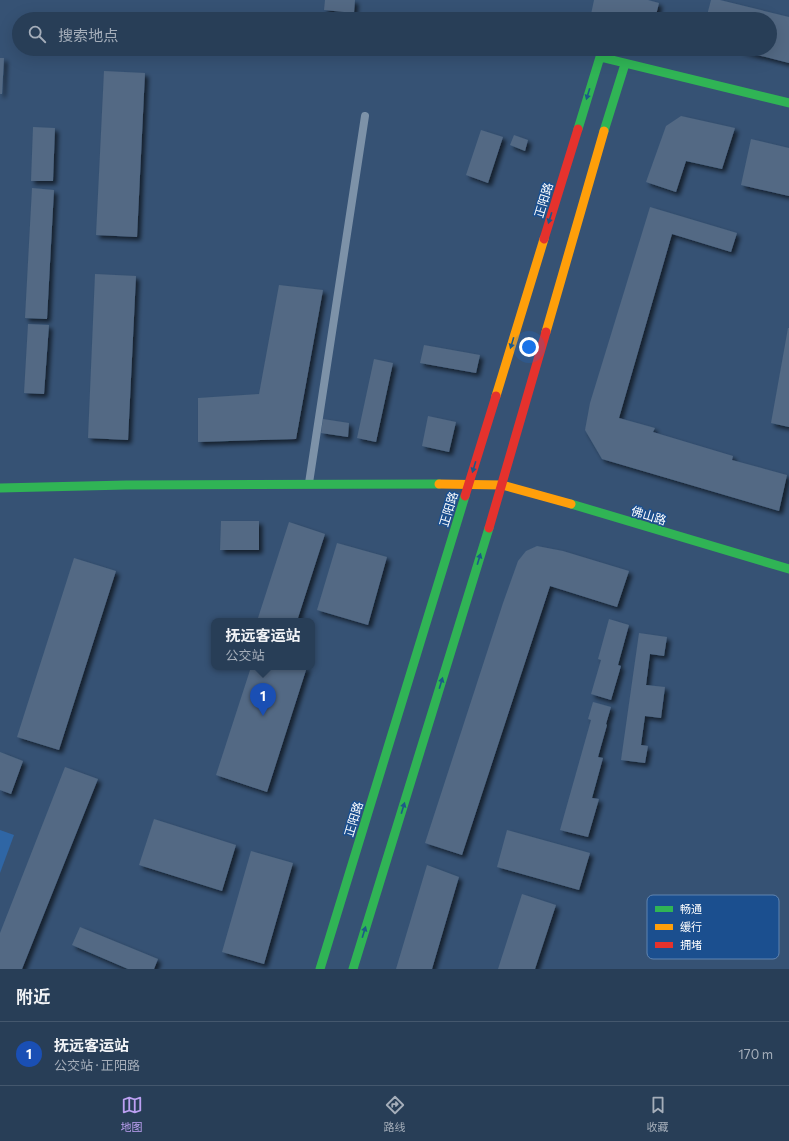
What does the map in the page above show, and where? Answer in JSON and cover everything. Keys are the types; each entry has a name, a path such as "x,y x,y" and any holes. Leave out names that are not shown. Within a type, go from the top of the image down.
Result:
{"main road":[{"name":"正阳路","path":"320,969 600,57 625,64"},
{"path":"353,969 502,485 580,212 625,64 789,103"},
{"name":"佛山路","path":"0,488 126,485 502,485 520,489 789,569"}],"lane":[{"path":"308,485 365,116"}],"shaded area":[{"path":"0,830 14,835 0,873"}],"building":[{"path":"325,0 355,0 354,12 324,10"},
{"path":"594,0 648,0 659,3 657,12 591,12"},
{"path":"711,0 720,0 769,12 708,12"},
{"path":"777,14 789,17 789,63 762,56 777,56"},
{"path":"0,58 4,58 2,94 0,94"},
{"path":"104,71 145,73 137,237 96,235"},
{"path":"681,116 735,128 722,169 686,161 676,192 646,182 666,126"},
{"path":"33,127 55,128 53,181 31,181"},
{"path":"481,130 503,137 488,183 466,175"},
{"path":"514,135 528,140 525,151 510,145"},
{"path":"751,139 789,148 789,196 741,185"},
{"path":"32,188 54,190 47,319 25,318"},
{"path":"650,207 737,233 731,252 672,234 619,418 655,428 653,432 733,456 732,460 787,475 779,511 602,459 585,430 590,403"},
{"path":"95,274 136,276 128,440 88,438"},
{"path":"279,285 323,290 296,439 198,442 198,398 259,394"},
{"path":"28,324 49,325 44,394 24,393"},
{"path":"789,328 789,427 771,423"},
{"path":"424,345 480,355 476,373 420,363"},
{"path":"374,359 393,363 376,442 357,438"},
{"path":"428,416 456,422 449,452 422,446"},
{"path":"323,419 349,423 348,437 321,433"},
{"path":"221,521 259,521 259,550 220,550"},
{"path":"289,522 325,534 298,618 258,618"},
{"path":"337,543 387,557 368,625 317,610"},
{"path":"537,546 563,551 629,571 617,607 550,586 462,855 425,843 518,561 526,551"},
{"path":"74,558 116,571 59,750 17,737"},
{"path":"609,619 629,625 618,665 621,666 611,700 591,694 601,660 598,659"},
{"path":"639,633 667,637 664,656 650,654 646,685 665,687 661,718 645,716 641,745 648,746 645,763 621,760"},
{"path":"250,670 306,670 267,792 216,775"},
{"path":"593,702 611,707 598,757 603,758 592,798 599,799 588,837 560,830 591,720 588,719"},
{"path":"0,752 23,761 11,794 0,790"},
{"path":"65,767 98,779 22,969 0,969 0,933"},
{"path":"154,819 236,845 222,891 139,865"},
{"path":"507,830 590,853 579,890 497,867"},
{"path":"251,851 293,863 264,964 222,952"},
{"path":"427,865 459,877 432,969 396,969"},
{"path":"522,894 556,905 535,969 498,969"},
{"path":"80,927 158,959 154,969 128,969 72,945"}],"traffic: fast":[{"path":"600,57 789,103"},
{"path":"578,129 600,57"},
{"path":"604,131 625,64"},
{"path":"0,488 126,485 439,484"},
{"path":"320,969 465,496"},
{"path":"571,504 789,569"},
{"path":"353,969 489,528"}],"traffic: slow":[{"path":"546,332 604,131"},
{"path":"496,396 544,239"},
{"path":"439,484 502,485 571,504"}],"traffic: jam":[{"path":"544,239 578,129"},
{"path":"489,528 546,332"},
{"path":"465,496 496,396"}],"place":[{"name":"抚远客运站","path":"263,716"}]}
